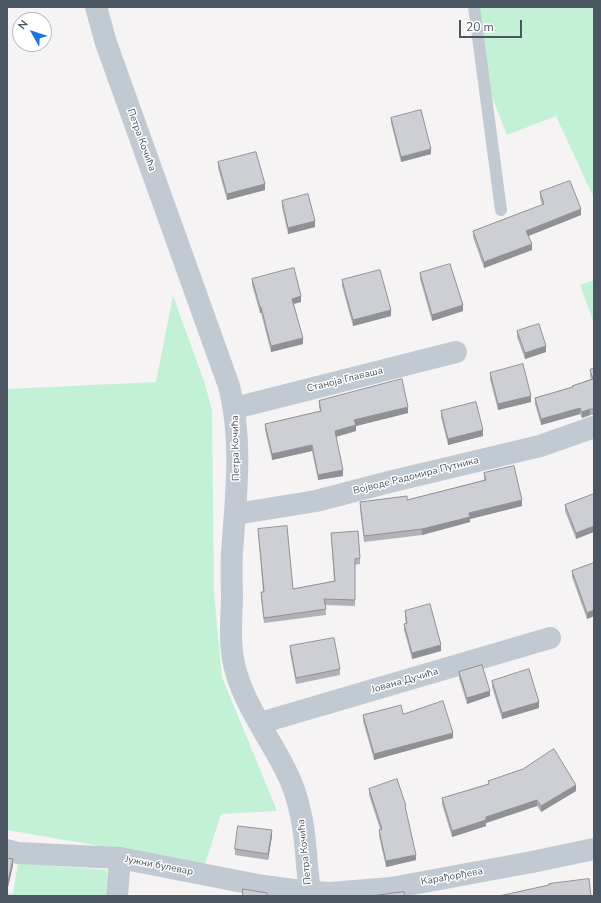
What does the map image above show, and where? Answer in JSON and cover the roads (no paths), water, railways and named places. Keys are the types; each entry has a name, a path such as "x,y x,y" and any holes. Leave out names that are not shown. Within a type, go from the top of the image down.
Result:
{"street":[{"name":"Петра Кочића","path":"96,7 109,50 229,386 235,408 237,453 236,514 232,553 231,634 233,656 236,672 242,689 286,770 298,803 305,838 309,894"},
{"name":"Станоја Главаша","path":"235,408 456,352"},
{"name":"Војводе Радомира Путника","path":"236,514 316,501 540,446 594,427"},
{"name":"Јована Дучића","path":"260,723 550,638"},
{"name":"Карађорђева","path":"309,894 391,888 594,849"},
{"name":"Јужни булевар","path":"7,850 18,853 120,858 309,894"},
{"path":"117,896 120,858"}],"lane":[{"path":"474,7 501,210"}]}
